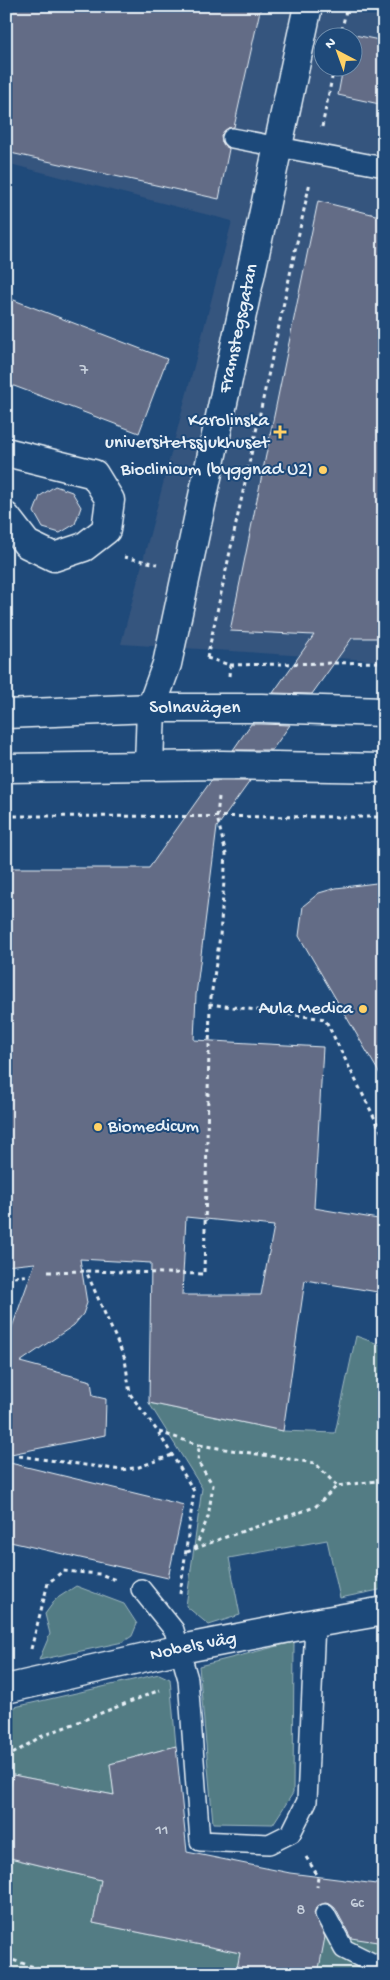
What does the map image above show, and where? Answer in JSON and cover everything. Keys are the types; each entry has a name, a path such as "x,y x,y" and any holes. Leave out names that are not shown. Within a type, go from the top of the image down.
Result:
{"street":[{"name":"Framstegsgatan","path":"149,765 151,708 167,664 308,6"},
{"path":"6,452 94,474 110,500 106,530 84,547 54,557 27,544 6,517"},
{"name":"Solnavägen","path":"6,714 151,708 261,708 384,712"},
{"path":"6,768 149,765 384,768"},
{"name":"Nobels väg","path":"14,1687 178,1640 384,1611"}],"lane":[{"path":"232,138 384,167"},
{"path":"141,1589 178,1640 188,1679 200,1841 269,1844 291,1833 307,1801 315,1622"},
{"path":"325,1914 344,1949 384,1968"}],"path":[{"path":"342,28 347,6"},
{"name":"Framstegsgatan","path":"332,78 207,658 230,665 384,662"},
{"path":"84,547 187,572"},
{"path":"6,816 384,817"},
{"path":"48,1272 204,1274 210,1004 220,936 226,854 217,817"},
{"path":"210,1004 325,1019 384,1137"},
{"path":"86,1271 125,1358 130,1394 158,1432 194,1491 178,1640"},
{"path":"6,1278 31,1275"},
{"path":"158,1432 199,1445 315,1463 337,1486"},
{"path":"194,1549 208,1518 213,1485 198,1462 199,1445"},
{"path":"18,1456 122,1470 139,1467 172,1454"},
{"path":"187,1552 315,1507 337,1486 384,1480"},
{"path":"377,1577 384,1569"},
{"path":"14,1687 48,1584 63,1571 100,1574 141,1589"},
{"path":"6,1758 40,1737 188,1679"},
{"path":"316,1889 318,1876"},
{"path":"6,1958 56,1974"}],"shaded area":[{"name":"Karolinska universitetssjukhuset","path":"6,6 384,6 384,661 121,644 232,221 6,163"}],"green space":[{"path":"356,1336 384,1346 384,1589 340,1598 327,1540 229,1558 240,1615 209,1625 186,1606 202,1488 149,1403 283,1431 335,1433"},
{"path":"76,1586 124,1604 137,1624 132,1636 123,1642 39,1660 50,1634 45,1614 56,1599"},
{"path":"294,1642 293,1793 273,1824 213,1823 199,1666"},
{"path":"159,1674 170,1679 176,1746 110,1764 114,1795 13,1775 6,1761 6,1709"},
{"path":"6,1857 101,1880 93,1923 240,1953 236,1974 6,1974"},
{"path":"325,1931 384,1943 384,1974 318,1974"}],"building":[{"path":"6,6 261,6 234,127 228,128 221,135 222,142 229,149 219,199 6,152"},
{"path":"362,36 384,41 384,105 338,95 341,78 362,78"},
{"name":"Bioclinicum (byggnad U2)","path":"318,201 384,217 384,638 352,638 312,694 273,693 314,635 230,631"},
{"path":"6,297 167,359 139,433 6,383"},
{"path":"55,486 72,492 81,507 75,524 60,533 43,528 34,512 40,496"},
{"path":"251,724 290,725 272,750 233,750"},
{"path":"211,781 250,781 217,827 196,995 194,1040 323,1047 314,1208 384,1220 384,1293 305,1280 283,1431 149,1403 151,1263 80,1259 87,1303 83,1314 74,1325 20,1362 91,1381 93,1396 106,1399 105,1435 6,1455 6,1344 35,1263 6,1266 6,868 149,868","holes":["186,1217 274,1226 261,1295 182,1295"]},
{"name":"Aula Medica","path":"384,882 384,1081 299,936 303,906 319,893 336,888"},
{"path":"6,1462 184,1505 168,1578 6,1541"},
{"path":"176,1746 187,1852 290,1873 384,1885 384,1943 351,1938 335,1908 325,1903 316,1908 314,1913 325,1937 318,1974 236,1974 240,1953 93,1923 101,1880 6,1857 6,1807 13,1775 114,1795 110,1764"}],"place":[{"name":"Karolinska universitetssjukhuset","path":"280,432"},
{"name":"Bioclinicum (byggnad U2)","path":"323,470"},
{"name":"Aula Medica","path":"363,1009"},
{"name":"Biomedicum","path":"98,1127"}]}
